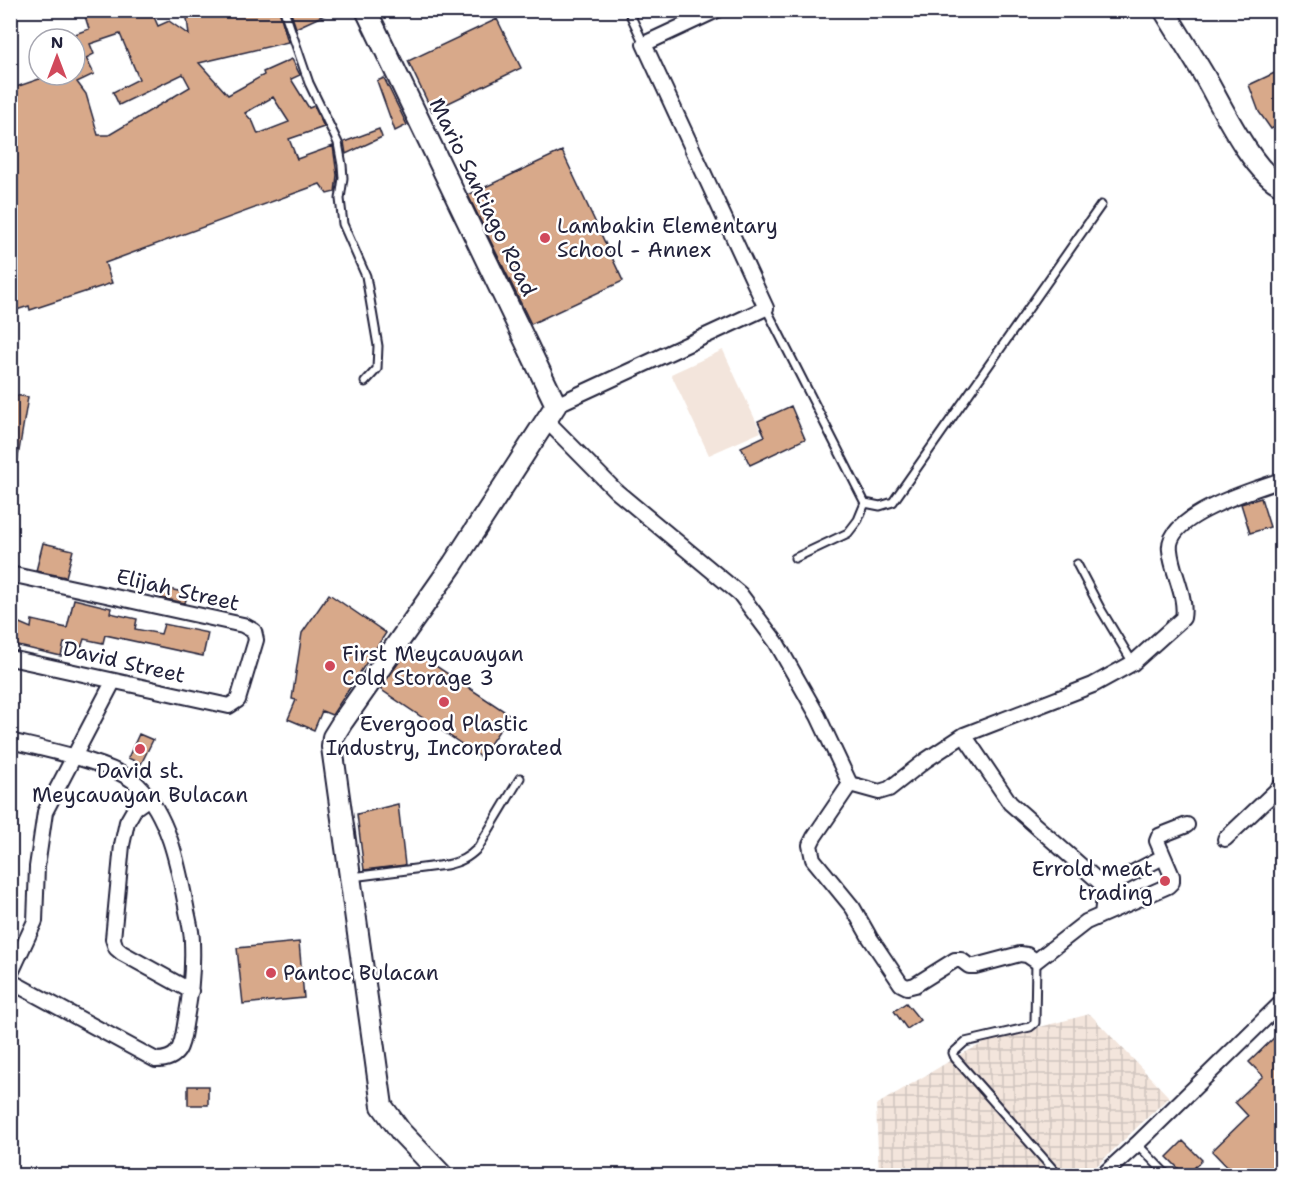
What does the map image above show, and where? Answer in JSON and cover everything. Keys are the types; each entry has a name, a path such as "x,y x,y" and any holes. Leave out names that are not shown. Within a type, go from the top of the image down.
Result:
{"street":[{"name":"Mario Santiago Road","path":"366,10 551,413"},
{"path":"443,1176 401,1132 382,1106 332,747 333,737 453,564 551,413 766,308 644,44 717,10"},
{"path":"1164,10 1234,129 1268,177 1281,185"},
{"path":"551,413 616,491 740,594 776,642 818,716 850,784 879,792 889,789 926,760 964,735 1093,685 1133,663 1183,618 1183,602 1170,551 1173,534 1183,524 1216,505 1281,480"},
{"name":"Elijah Street","path":"10,574 243,626 254,631 256,640 238,700 229,706"},
{"name":"David Street","path":"10,658 229,706"},
{"path":"10,975 35,921 38,867 45,812 75,758 112,682"},
{"path":"964,735 1010,803 1105,887"},
{"path":"10,741 124,773 138,785 156,808 170,841 180,876 192,940 191,991 181,1043 176,1055 167,1060 156,1059 10,981"},
{"path":"850,784 814,837 810,851 822,873 853,908 901,984 907,987 915,985 955,960 975,966 1020,954 1027,955 1036,961 1086,922 1168,886 1172,882 1172,876 1157,841 1159,836 1187,825"},
{"path":"1225,838 1281,785"},
{"path":"149,798 135,808 127,822 122,844 112,939 116,948 122,953 191,991"},
{"path":"1105,887 1164,857"},
{"path":"1102,915 1105,887"},
{"path":"1102,1176 1281,1002"}],"lane":[{"path":"284,10 309,83 338,143 343,178 340,199 343,224 366,276 378,346 377,369 365,382"},
{"path":"628,10 644,44"},
{"path":"865,503 880,506 892,502 1101,205"},
{"path":"766,308 865,503 858,520 848,533 795,558"},
{"path":"1077,564 1133,663"},
{"path":"352,878 446,865 469,857 478,848 520,778"},
{"path":"1036,961 1035,1023 1030,1027 965,1042 953,1053 1059,1176"},
{"path":"1137,1144 1168,1176"}],"shaded area":[{"path":"723,350 761,432 709,455 671,374"},
{"path":"1090,1014 1169,1097 1086,1176 879,1175 876,1105 958,1056 990,1040"}],"building":[{"path":"83,10 151,10 158,26 169,21 189,35 186,10 279,10 288,42 199,63 228,95 264,75 263,72 292,59 300,75 291,79 309,108 314,106 324,127 289,139 297,159 333,146 337,175 335,192 327,194 320,184 105,263 112,283 30,310 29,306 10,312 10,89 27,83 27,87 81,87 86,94 98,135 109,135 190,87 183,74 119,105 113,92 139,79 120,34 90,44 94,54 87,58 87,30 89,29","holes":["273,97 289,122 258,134 253,122 245,113"]},
{"path":"290,10 335,10 296,28"},
{"path":"497,19 521,68 432,111 408,61"},
{"path":"87,60 94,74 87,77"},
{"path":"1281,70 1281,124 1271,129 1259,112 1249,85"},
{"path":"384,78 407,125 395,131 377,81"},
{"path":"379,129 382,137 346,154 344,142"},
{"name":"Lambakin Elementary School - Annex","path":"562,151 623,281 531,324 468,195"},
{"path":"13,395 28,397 17,463 10,463 10,410"},
{"path":"791,406 805,439 750,465 741,447 765,436 758,421"},
{"path":"1261,498 1270,527 1250,533 1241,504"},
{"path":"43,543 73,550 66,577 36,571"},
{"path":"164,588 188,593 185,603 161,598"},
{"name":"First Meycauayan Cold Storage 3","path":"329,594 386,633 332,715 322,711 314,730 288,719 296,700 292,699 302,633"},
{"path":"74,599 111,608 110,613 137,619 135,629 161,634 164,624 208,633 203,656 105,635 103,643 84,639 81,648 64,643 61,656 10,644 10,619 31,628 32,620 67,628"},
{"name":"Evergood Plastic Industry, Incorporated","path":"409,648 510,715 481,757 380,689"},
{"name":"David st. Meycauayan Bulacan","path":"139,734 153,740 141,764 128,758"},
{"path":"398,804 405,865 364,870 357,814"},
{"name":"Pantoc Bulacan","path":"299,942 304,998 243,1004 237,948"},
{"path":"906,1003 920,1020 907,1029 894,1011"},
{"path":"1281,1031 1281,1176 1236,1176 1212,1151 1248,1116 1235,1102 1263,1076 1249,1062"},
{"path":"188,1086 208,1086 208,1105 188,1105"},
{"path":"1183,1141 1202,1160 1186,1176 1167,1157"}],"place":[{"name":"Lambakin Elementary School - Annex","path":"545,238"},
{"name":"First Meycauayan Cold Storage 3","path":"330,666"},
{"name":"Evergood Plastic Industry, Incorporated","path":"444,702"},
{"name":"David st. Meycauayan Bulacan","path":"140,749"},
{"name":"Errold meat trading","path":"1165,881"},
{"name":"Pantoc Bulacan","path":"271,973"}]}
